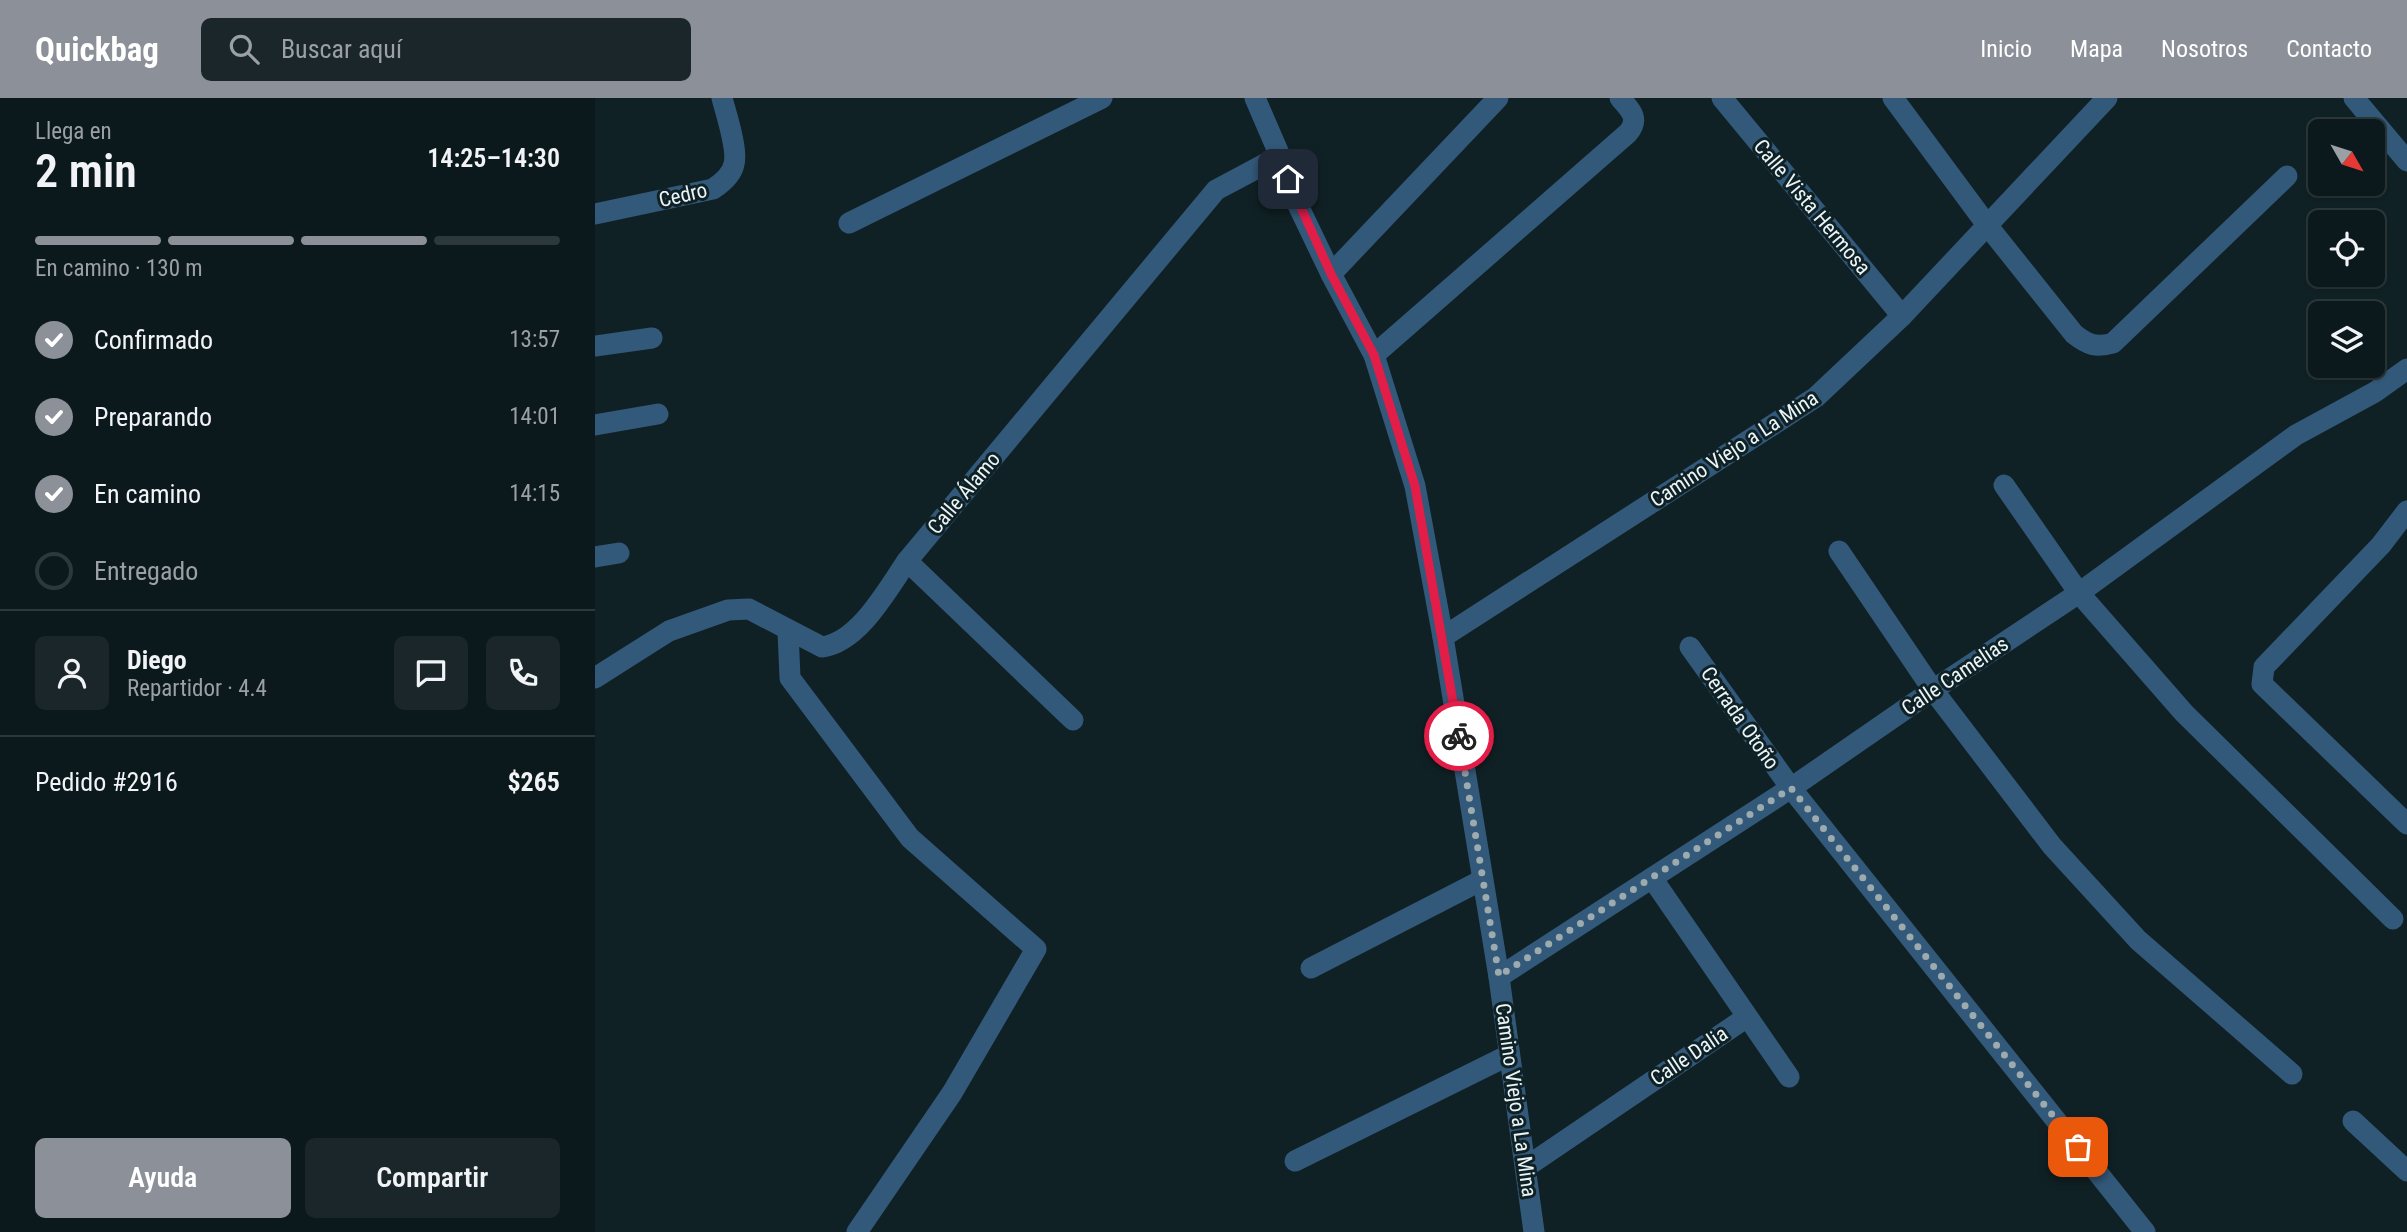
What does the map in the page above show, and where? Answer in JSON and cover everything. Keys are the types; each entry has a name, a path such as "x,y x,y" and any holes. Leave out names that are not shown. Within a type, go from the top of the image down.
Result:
{"street":[{"name":"Cedro","path":"595,214 713,189 722,183 734,164 734,154 722,98"},
{"path":"849,223 1102,98"},
{"name":"Camino Viejo a La Mina","path":"1255,98 1296,201 1374,355 1415,486 1499,976 1526,1167 1530,1230"},
{"path":"1331,274 1498,98"},
{"path":"1374,355 1628,133 1635,121 1634,114 1620,98"},
{"name":"Calle Vista Hermosa","path":"1722,98 1902,316"},
{"path":"1892,98 1987,225 2074,334 2086,344 2099,347 2113,343 2287,176"},
{"name":"Camino Viejo a La Mina","path":"1443,638 1817,397 1902,316 2107,98"},
{"path":"2354,98 2407,161"},
{"name":"Calle Álamo","path":"595,678 669,631 728,610 749,609 823,647 836,645 848,638 877,604 907,561 1216,190 1280,156"},
{"path":"595,346 652,338"},
{"name":"Calle Camelias","path":"1499,976 1791,788 2079,593 2297,435 2375,392 2407,370"},
{"path":"595,425 658,414"},
{"path":"2004,485 2079,593 2184,713 2393,919"},
{"path":"2407,511 2381,545 2264,667 2262,684 2407,824"},
{"path":"1839,551 1933,690 2052,846 2138,940 2292,1074"},
{"path":"595,557 619,553"},
{"path":"907,561 1073,720"},
{"path":"788,631 790,678 910,838 1036,950 952,1093 857,1232"},
{"name":"Cerrada Otoño","path":"1690,647 1791,788 2145,1232"},
{"name":"Calle Dalia","path":"1526,1167 1747,1017 1651,878"},
{"path":"1311,968 1482,880"},
{"path":"1747,1017 1789,1077"},
{"path":"1295,1161 1509,1055"},
{"path":"2353,1121 2407,1171"}],"way so far":[{"path":"1459,736 1499,976 1791,788 2078,1147"}],"route":[{"path":"1288,179 1331,274 1374,355 1415,486 1459,736"}]}
